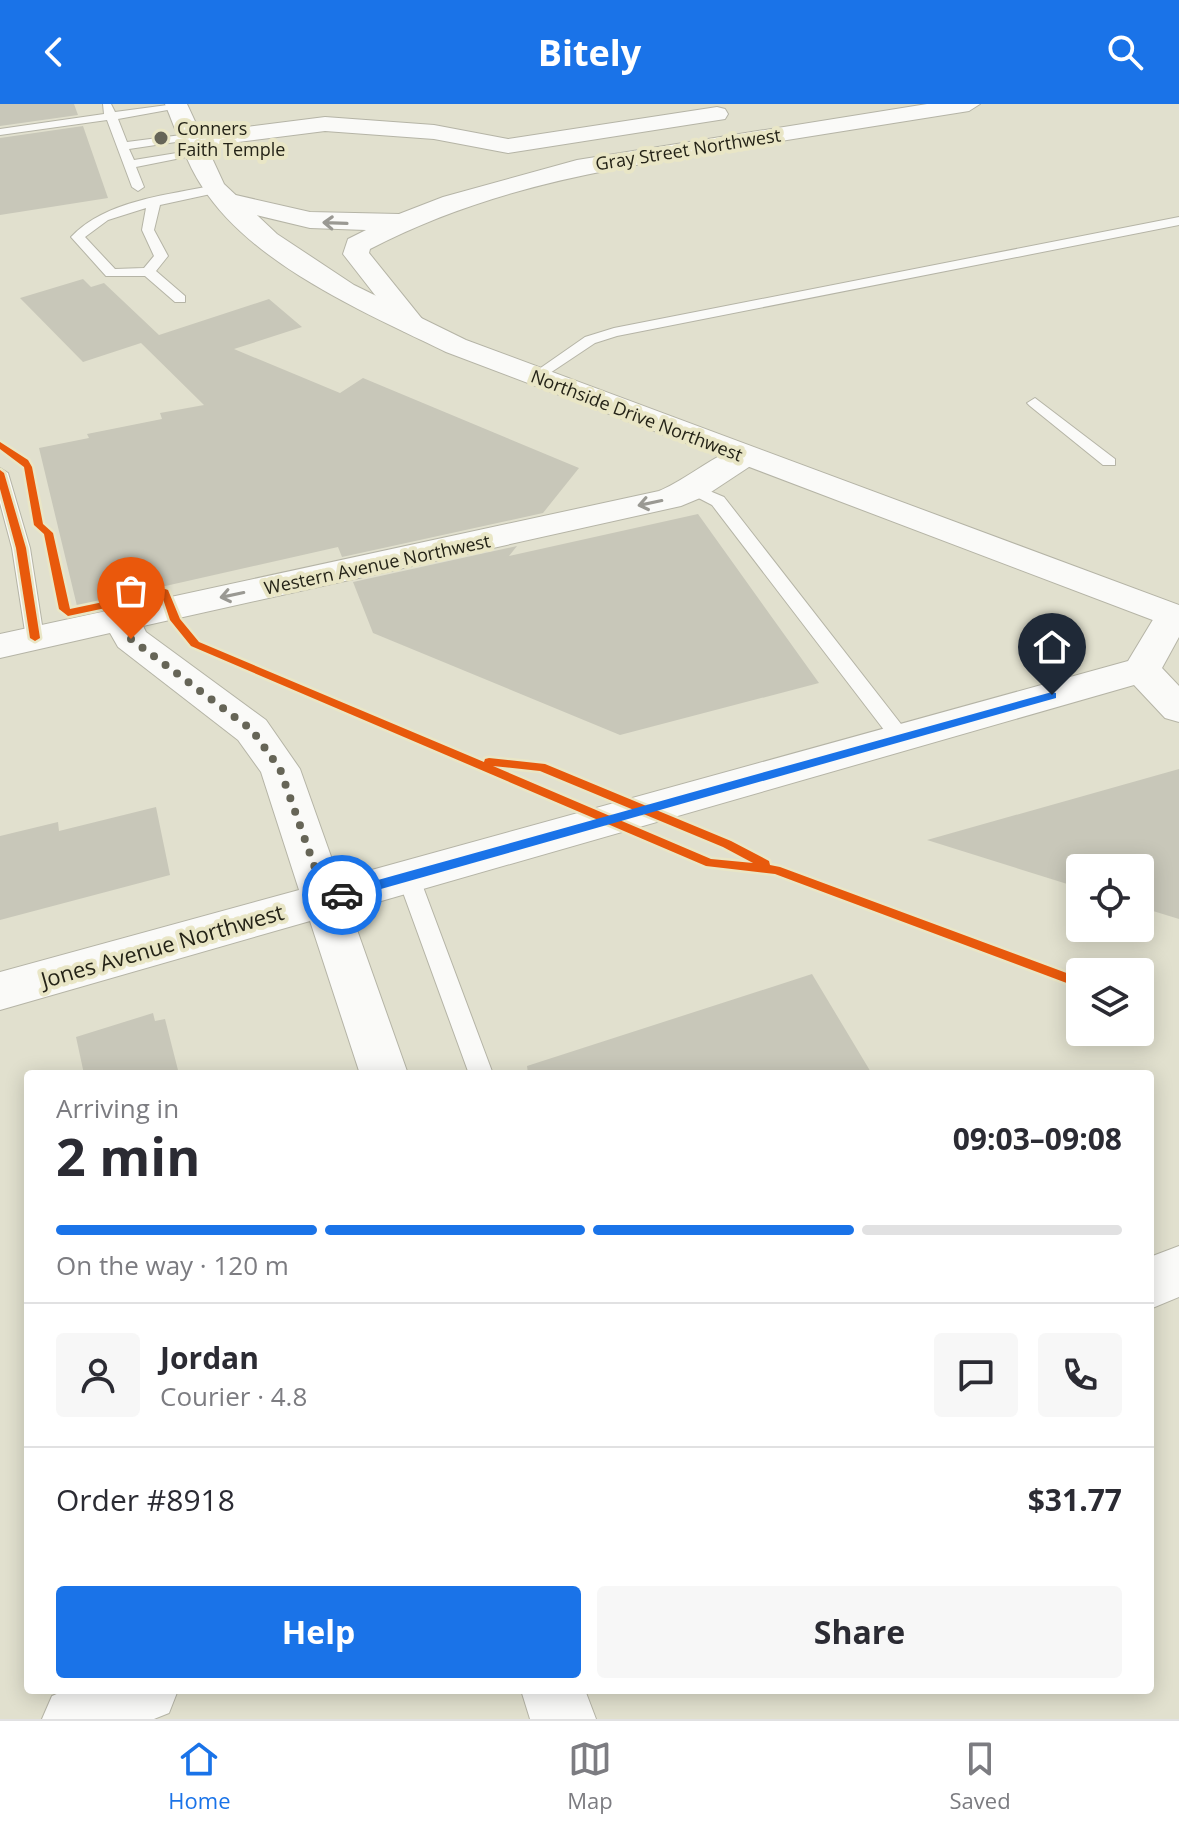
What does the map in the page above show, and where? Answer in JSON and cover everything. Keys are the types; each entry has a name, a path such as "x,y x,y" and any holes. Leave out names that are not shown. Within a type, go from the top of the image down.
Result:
{"street":[{"name":"Gray Street Northwest","path":"412,217 452,202 577,167 969,104"},
{"name":"Northside Drive Northwest","path":"177,106 192,144 222,195 273,246 312,274 365,305 456,346 1176,617"},
{"path":"192,144 325,124 434,132 508,146 737,111"},
{"path":"222,195 312,222 344,224 412,217"},
{"path":"412,217 357,245 356,254 413,325"},
{"name":"Western Avenue Northwest","path":"0,646 669,499 693,489 744,456"},
{"path":"1176,617 1142,670 1179,709"},
{"path":"122,620 131,639 252,730 280,769 383,1070"},
{"name":"Jones Avenue Northwest","path":"0,991 1142,670"},
{"path":"1154,1281 1179,1271"},
{"path":"75,1719 136,1694"},
{"path":"554,1694 563,1719"}],"lane":[{"path":"0,132 108,110 177,106"},
{"path":"108,110 138,187"},
{"path":"122,146 192,144"},
{"path":"129,164 192,144"},
{"path":"180,299 148,272 111,273 77,237 104,217 154,202 222,195"},
{"path":"148,272 161,256 148,230 154,202"},
{"path":"536,376 590,340 614,332 1179,221"},
{"path":"1035,403 1109,462"},
{"path":"1,480 8,535 21,548 35,638"},
{"path":"693,489 718,501 901,738"},
{"path":"408,876 480,1070"}],"building":[{"path":"0,104 74,104 78,115 0,126"},
{"path":"83,126 108,198 0,215 0,138"},
{"path":"83,279 91,287 104,283 159,335 269,299 302,327 234,349 340,393 363,378 579,468 543,513 342,557 338,547 77,606 39,448 89,438 87,434 162,419 160,413 204,405 141,343 83,362 20,298"},
{"path":"698,514 819,683 620,735 373,633 353,582 517,546 509,556"},
{"path":"1179,769 1179,919 1154,911 1154,854 1066,854 1066,884 927,840"},
{"path":"156,807 170,875 0,920 0,836 58,822 59,831"},
{"path":"812,974 870,1070 528,1070 527,1066"},
{"path":"153,1013 155,1021 165,1019 178,1070 83,1070 76,1037"}],"cycle path":[{"path":"0,445 28,467 39,525 48,533 64,609 68,613 165,592 175,620 195,644 710,863 776,870 1066,978"},
{"path":"0,473 21,548 35,638"},
{"path":"489,762 541,767 727,844 765,864"}],"way so far":[{"path":"131,639 252,730 280,769 326,899 342,895"}],"place":[{"name":"Conners Faith Temple","path":"161,138"}],"route":[{"path":"342,895 1052,695"}]}
